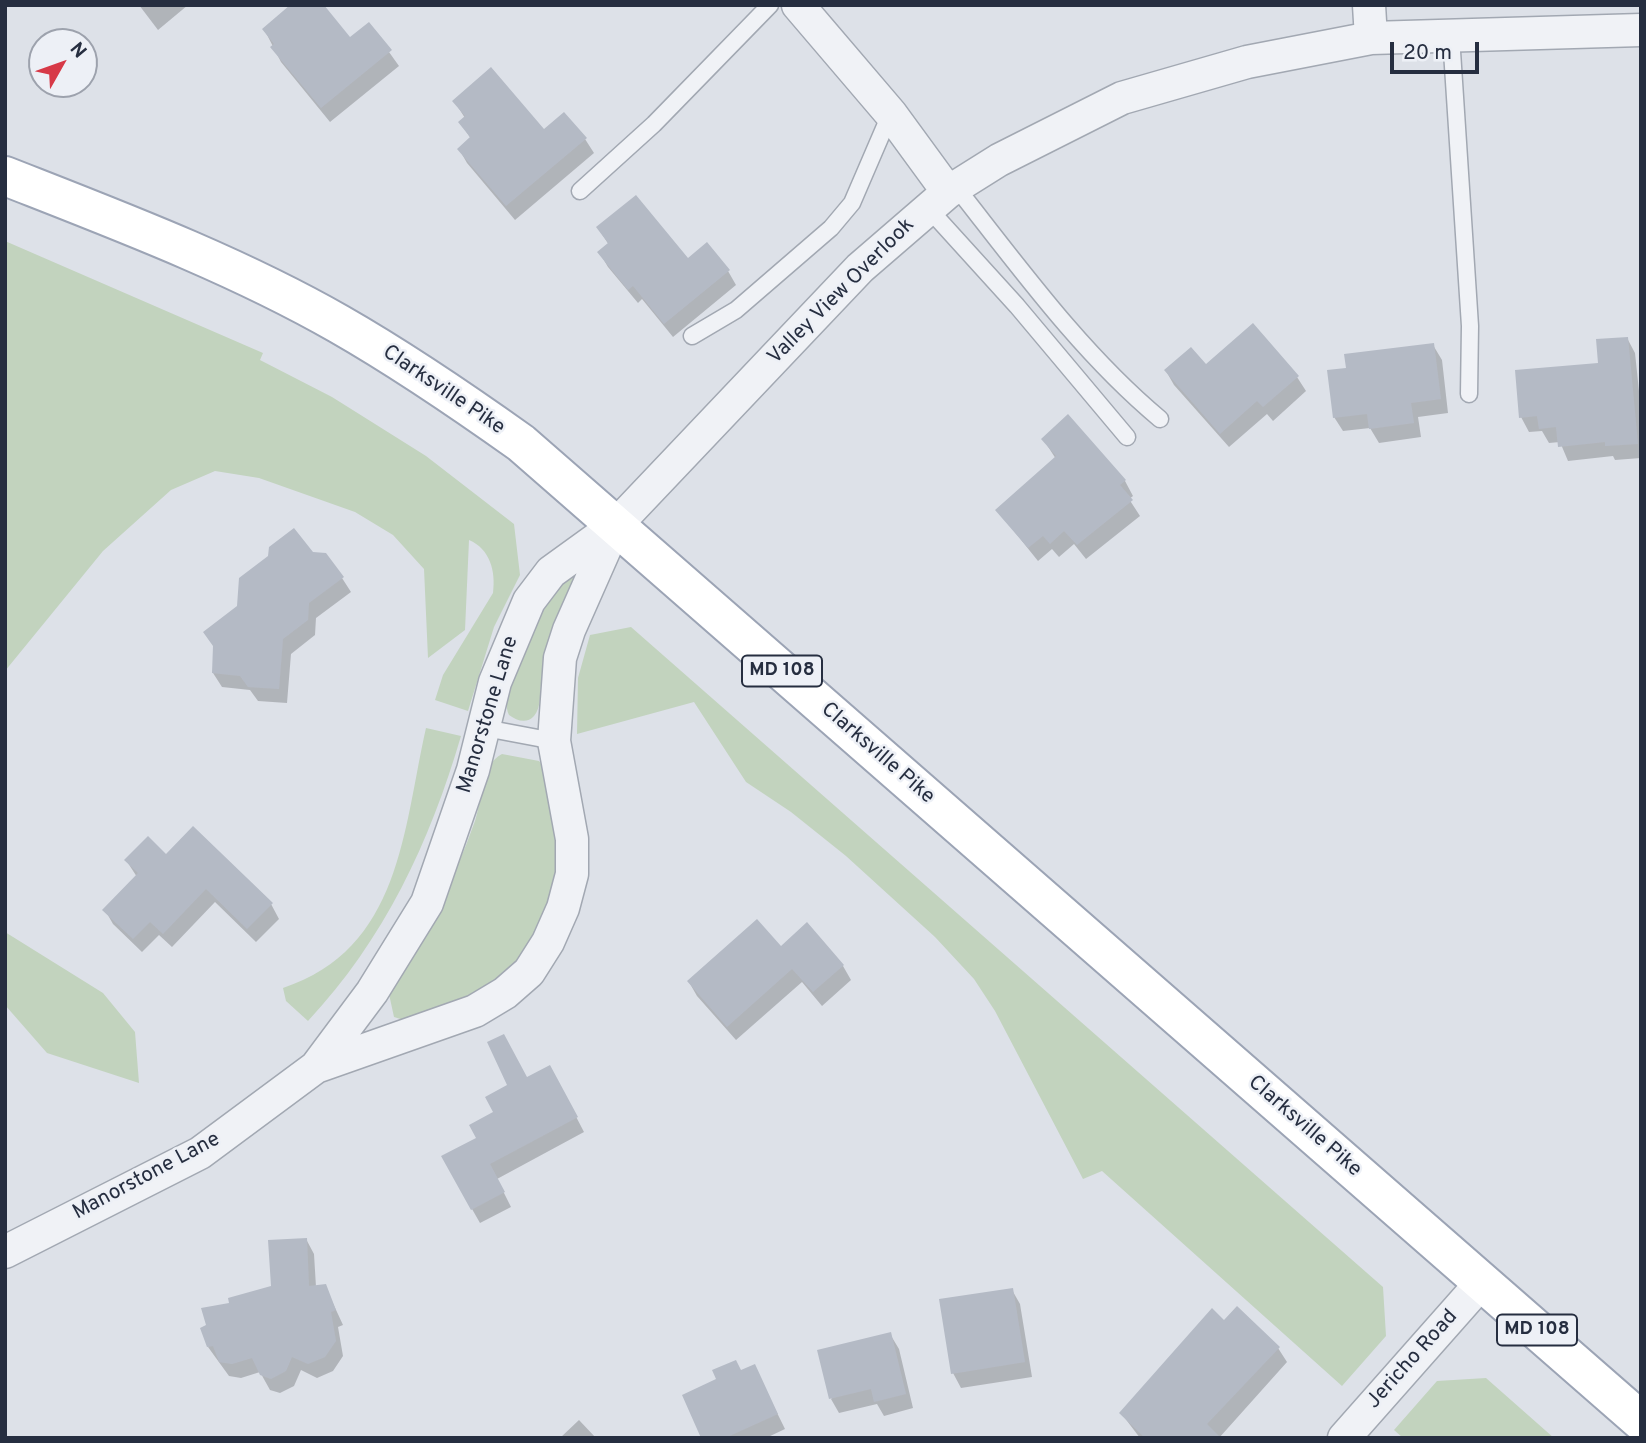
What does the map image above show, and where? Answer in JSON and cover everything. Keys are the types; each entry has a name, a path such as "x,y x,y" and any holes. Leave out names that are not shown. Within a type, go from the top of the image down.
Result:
{"main road":[{"name":"Clarksville Pike","path":"5,176 195,256 337,323 471,407 521,443 1641,1421"}],"street":[{"path":"798,5 893,117 944,196"},
{"path":"1368,5 1371,38"},
{"name":"Valley View Overlook","path":"616,525 860,268 944,196 999,160 1122,99 1234,65 1371,38 1641,30"},
{"name":"Manorstone Lane","path":"5,1252 200,1153 316,1067 372,992 427,903 485,728 495,682 529,601 551,572 616,525"},
{"name":"Manorstone Lane","path":"316,1067 475,1011 505,993 529,972 548,942 572,874 572,839 554,741 560,658 569,630 616,525"},
{"name":"Jericho Road","path":"1344,1438 1482,1282"}],"lane":[{"path":"580,191 654,124 770,5"},
{"path":"1451,36 1469,313 1469,394"},
{"path":"692,336 736,310 831,228 852,202 886,124 893,117"},
{"path":"944,196 1033,285 1125,390 1160,419"},
{"path":"944,196 1017,306 1127,437"},
{"path":"485,728 554,741"}],"green space":[{"path":"5,241 263,353 260,360 332,397 426,456 514,524 520,575 494,627 468,711 435,700 443,675 493,593 492,569 482,549 469,540 465,630 428,658 424,569 393,535 355,512 259,478 215,471 171,490 103,551 5,671"},
{"path":"567,571 577,580 564,605 550,643 538,709 531,718 519,720 509,715 507,701 510,684 526,642"},
{"path":"631,627 1383,1287 1386,1336 1342,1386 1102,1171 1083,1179 995,1011 974,979 935,937 846,856 791,812 746,782 694,702 577,734 578,678 590,635"},
{"path":"426,728 461,736 435,814 382,923 360,957 308,1021 286,1001 283,988 322,970 352,945 374,915 390,882 402,845"},
{"path":"502,754 539,761 548,772 558,863 551,901 531,941 489,989 473,998 407,1021 394,1017 389,994 426,931 447,888 475,821 486,774 495,759"},
{"path":"5,932 103,993 135,1032 139,1083 47,1053 5,1005"},
{"path":"1486,1378 1554,1438 1403,1438 1394,1430 1437,1381"}],"building":[{"path":"290,5 324,5 350,37 369,22 392,50 321,108 270,47 274,44 262,29"},
{"path":"491,67 544,129 564,112 587,138 506,206 457,149 470,137 458,122 465,116 452,101"},
{"path":"636,195 688,258 707,242 730,270 664,324 633,286 628,290 597,252 608,243 596,227"},
{"path":"1253,323 1299,376 1263,407 1257,401 1220,434 1164,370 1191,347 1206,364"},
{"path":"1628,337 1638,444 1605,446 1605,442 1558,447 1556,427 1539,429 1537,416 1519,418 1515,370 1598,363 1596,339"},
{"path":"1434,343 1441,399 1411,403 1414,423 1369,429 1367,414 1333,418 1327,370 1346,368 1344,354"},
{"path":"1068,414 1126,480 1120,485 1133,500 1077,545 1064,531 1050,544 1043,536 1028,548 995,510 1056,456 1041,439"},
{"path":"294,528 313,552 326,553 344,577 309,603 308,620 283,639 279,689 248,687 240,676 212,673 213,646 203,632 237,606 239,578 268,556 269,547"},
{"path":"193,826 273,903 247,929 206,889 163,934 150,922 133,939 102,910 138,873 124,860 148,836 166,854"},
{"path":"757,919 781,946 807,922 844,965 813,992 792,969 727,1027 687,981"},
{"path":"504,1034 527,1077 550,1065 578,1117 490,1164 505,1192 471,1210 441,1156 476,1138 469,1125 493,1112 485,1097 507,1085 487,1042"},
{"path":"307,1238 309,1286 326,1284 336,1310 331,1312 336,1341 325,1357 308,1364 292,1357 286,1371 271,1379 260,1375 252,1358 232,1364 219,1362 213,1346 207,1347 200,1328 206,1325 201,1308 229,1303 228,1298 271,1286 268,1240"},
{"path":"1013,1288 1025,1362 951,1374 939,1299"},
{"path":"1237,1306 1280,1347 1207,1424 1221,1438 1145,1438 1119,1413 1212,1308 1224,1320"},
{"path":"891,1332 906,1394 874,1402 871,1389 829,1399 817,1350"},
{"path":"736,1360 741,1370 755,1364 778,1414 725,1438 701,1438 682,1395 716,1379 712,1370"}]}
